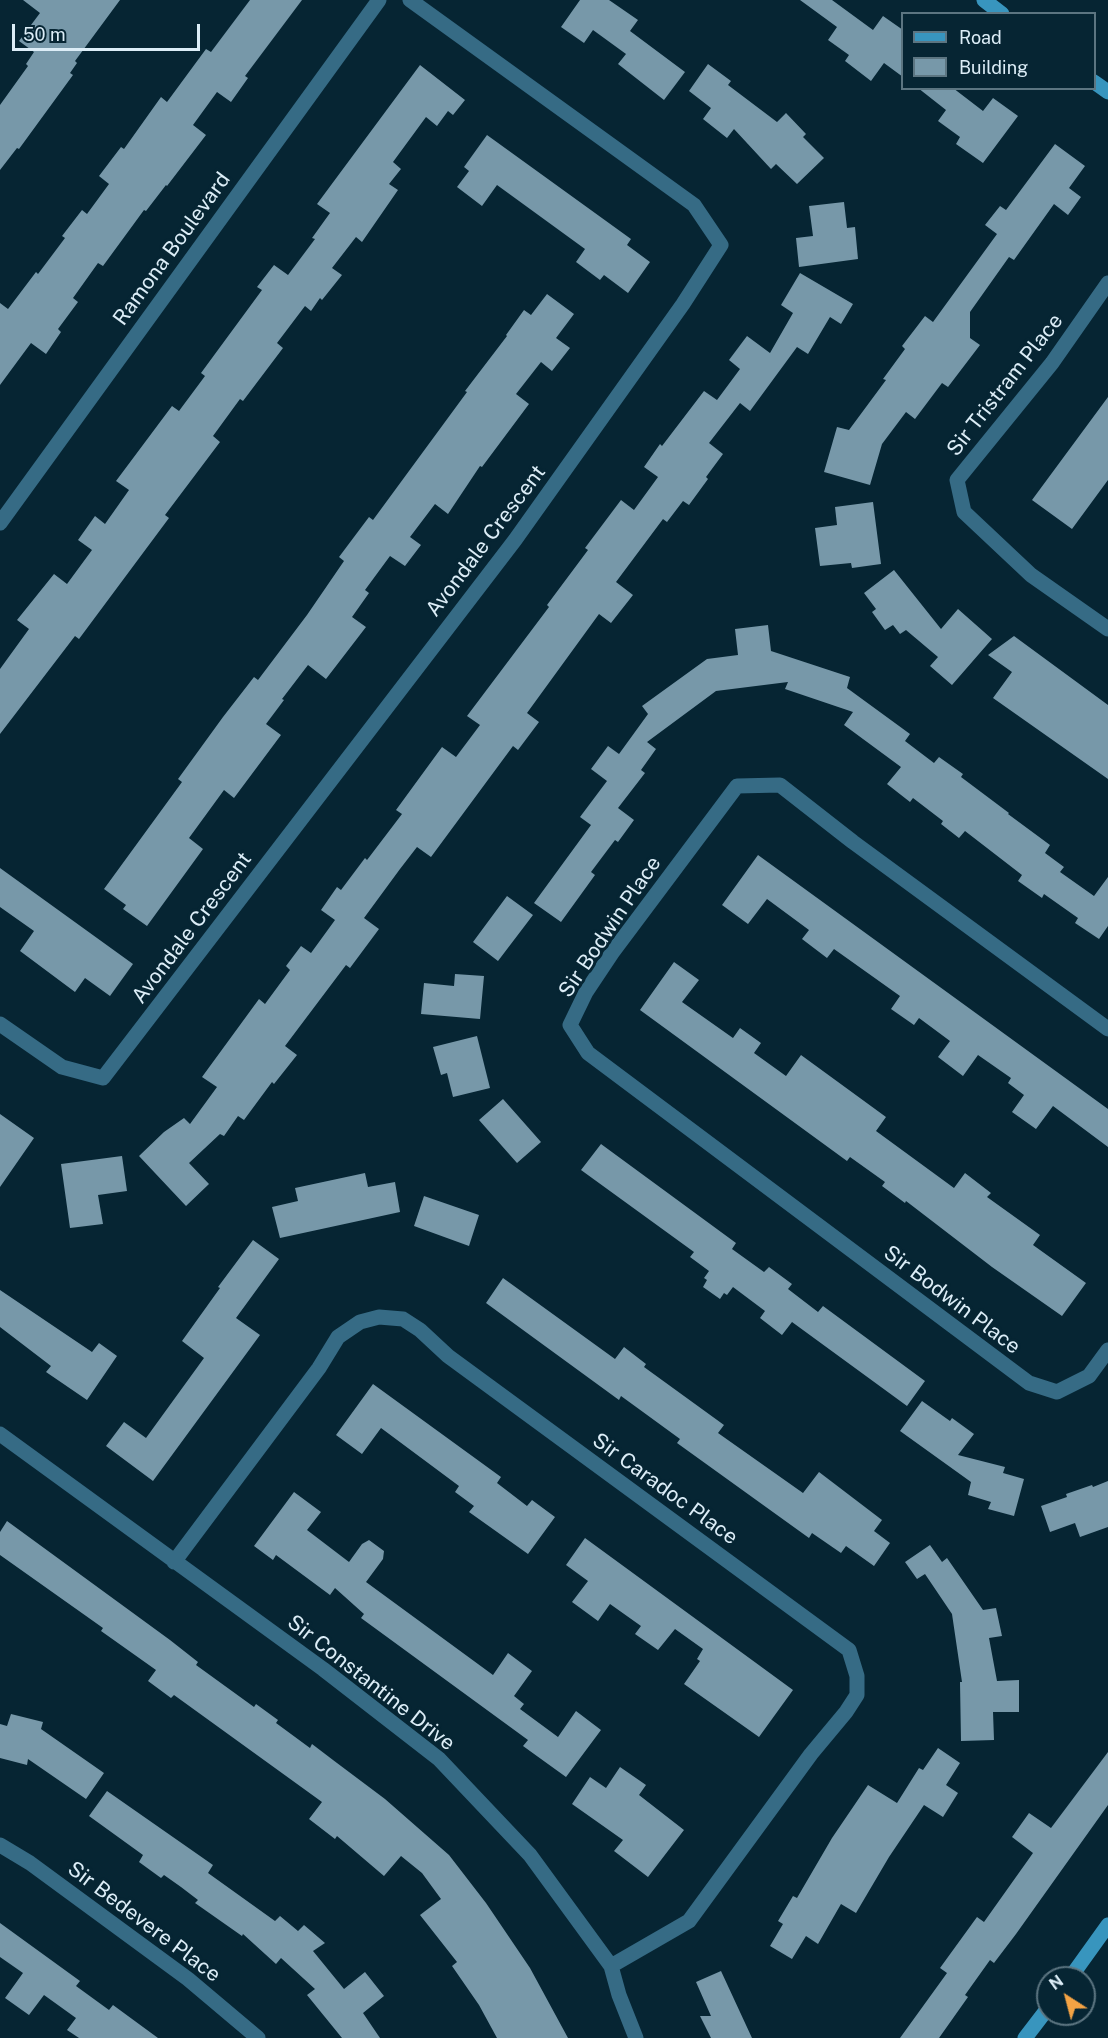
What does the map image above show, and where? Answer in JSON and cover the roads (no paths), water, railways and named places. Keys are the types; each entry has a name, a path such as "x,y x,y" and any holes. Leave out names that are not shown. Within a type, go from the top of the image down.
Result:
{"street":[{"name":"Ramona Boulevard","path":"0,524 379,0"},
{"name":"Avondale Crescent","path":"0,1024 62,1068 103,1078 515,540 683,304 721,244 694,205 410,0"},
{"path":"984,0 999,12"},
{"path":"1096,83 1108,92"},
{"name":"Sir Tristram Place","path":"1108,283 1052,363 957,480 964,512 1031,575 1108,629"},
{"name":"Sir Bodwin Place","path":"1108,1029 862,849 780,785 737,786 612,953 586,992 570,1025 588,1053 1029,1383 1057,1392 1089,1376 1108,1350"},
{"name":"Sir Caradoc Place","path":"174,1562 319,1368 338,1337 360,1322 379,1317 403,1319 420,1330 448,1356 849,1650 857,1676 857,1695 689,1921 611,1966"},
{"name":"Sir Constantine Drive","path":"0,1434 323,1669 439,1759 530,1855 611,1966 636,2038"},
{"name":"Sir Bedevere Place","path":"0,1845 30,1863 188,1979 258,2038"},
{"path":"1079,1966 1108,1925"},
{"path":"1025,2038 1036,2024"}]}
